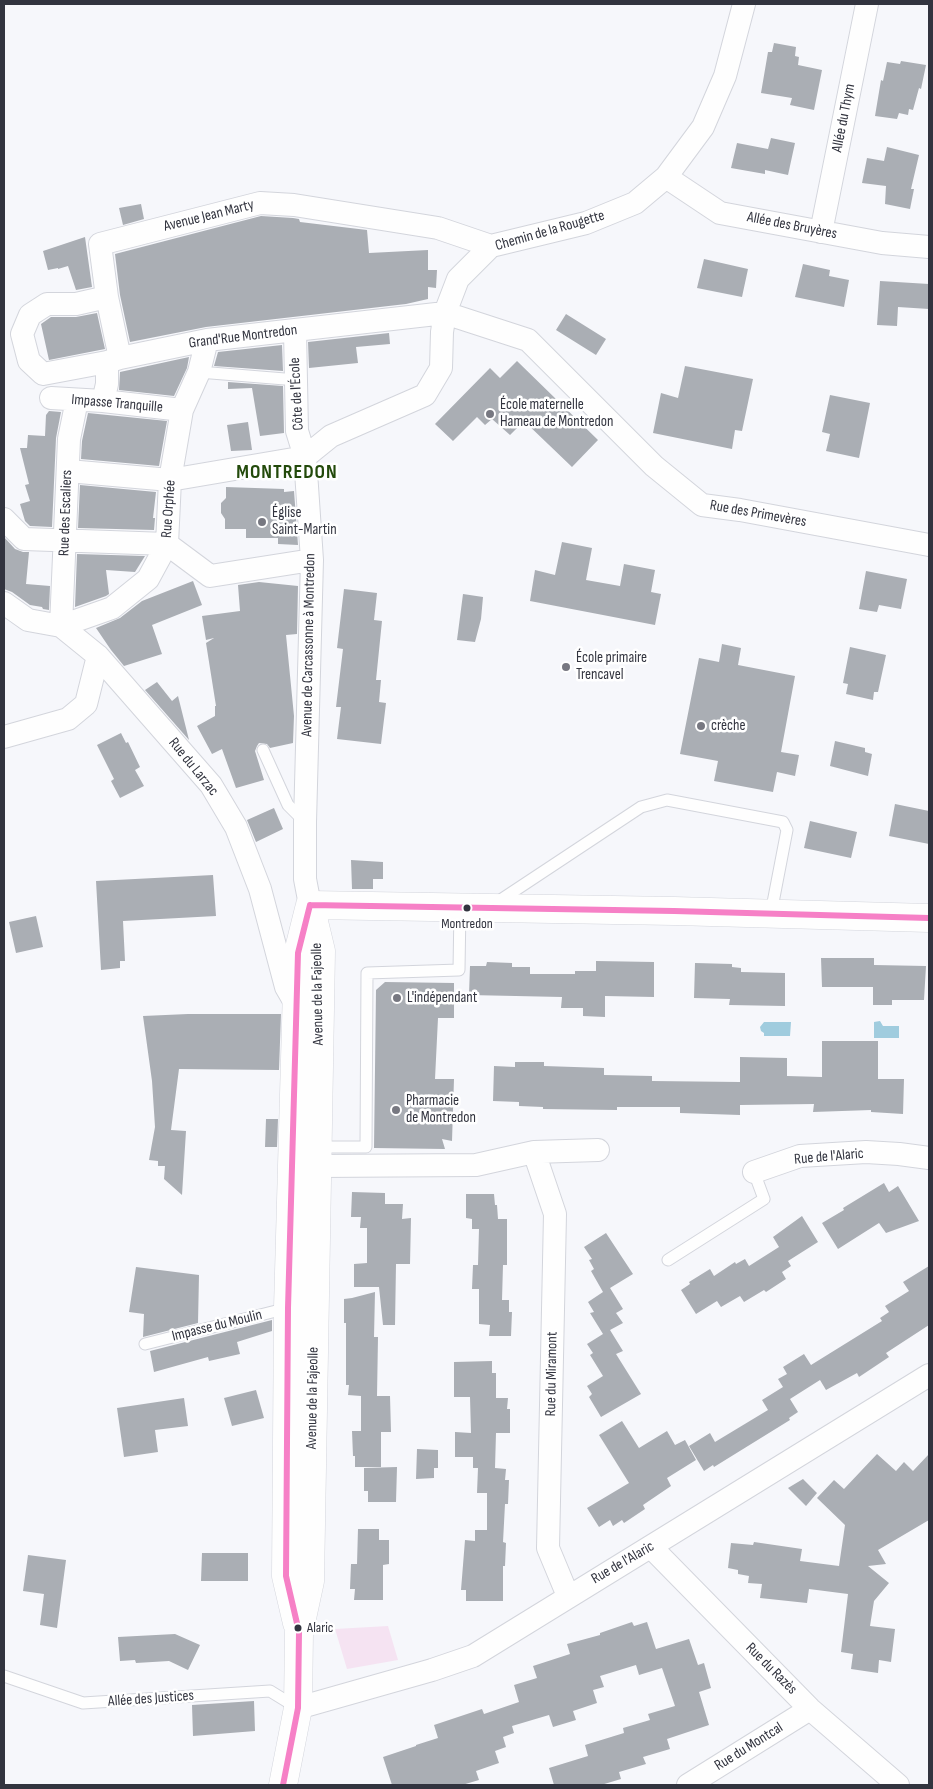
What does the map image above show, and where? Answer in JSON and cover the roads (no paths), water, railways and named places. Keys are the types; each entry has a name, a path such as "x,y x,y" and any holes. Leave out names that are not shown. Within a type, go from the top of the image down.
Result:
{"street":[{"name":"Chemin de la Rougette","path":"445,313 458,280 491,246 586,223 635,203 666,177 703,127 725,76 744,4"},
{"name":"Allée du Thym","path":"822,232 867,4"},
{"name":"Allée des Bruyères","path":"666,177 720,213 882,243 929,247"},
{"name":"Avenue Jean Marty","path":"103,401 114,360 100,244 260,203 294,205 438,228 491,246"},
{"name":"Grand'Rue Montredon","path":"107,296 76,304 47,304 30,315 22,334 29,361 43,374 207,340 445,313"},
{"path":"68,471 170,480 305,457 331,436 425,395 441,368 442,332 445,313"},
{"name":"Rue des Primevères","path":"445,313 528,340 654,466 702,505 929,545"},
{"name":"Côte de l'École","path":"294,331 298,431 305,457"},
{"name":"Rue Orphée","path":"61,626 112,608 134,591 148,579 167,544 170,480 182,410 199,372 207,340"},
{"name":"Impasse Tranquille","path":"51,398 103,401 182,410"},
{"name":"Rue des Escaliers","path":"61,626 69,439 77,400"},
{"name":"Avenue de Carcassonne à Montredon","path":"305,457 312,560 305,822 305,879 310,905"},
{"path":"4,520 24,539 65,542 167,544 210,576 312,560"},
{"name":"Rue du Larzac","path":"4,602 28,620 61,626 98,656 211,785 236,827 260,889 286,987 308,1006"},
{"path":"4,738 68,719 86,704 98,656"},
{"path":"310,905 772,913 929,918"},
{"name":"Avenue de la Fajeolle","path":"283,1785 298,1708 299,1632 310,1582 308,1006 320,951 310,905"},
{"path":"308,1150 476,1165 534,1152 598,1150"},
{"name":"Avenue de la Fajeolle","path":"299,1632 286,1576 288,1308 308,1150"},
{"name":"Rue du Miramont","path":"534,1152 555,1214 548,1548 568,1596"},
{"name":"Rue de l'Alaric","path":"754,1172 800,1156 866,1152 929,1158"},
{"name":"Rue de l'Alaric","path":"298,1708 432,1670 473,1656 929,1374"},
{"name":"Rue du Razès","path":"651,1547 810,1709 898,1785"},
{"name":"Rue du Montcal","path":"688,1785 810,1709"}],"lane":[{"path":"199,372 297,380"},
{"path":"263,750 288,805 305,822"},
{"path":"488,908 641,807 667,800 783,822 787,830 772,913"},
{"path":"308,1150 366,1147 367,973 459,970 460,908"},
{"name":"Rue de l'Alaric","path":"668,1260 764,1200 754,1172"},
{"name":"Impasse du Moulin","path":"145,1344 288,1308"},
{"name":"Allée des Justices","path":"4,1676 83,1703 270,1691 298,1708"}],"water":[{"path":"880,1021 883,1026 899,1026 899,1038 874,1038 874,1022"},
{"path":"764,1022 791,1022 790,1036 764,1036 760,1027"}],"place":[{"name":"École maternelle Hameau de Montredon","path":"490,414"},
{"name":"Église Saint-Martin","path":"262,522"},
{"name":"École primaire Trencavel","path":"566,667"},
{"name":"crèche","path":"701,726"},
{"name":"Montredon","path":"467,908"},
{"name":"L'indépendant","path":"397,998"},
{"name":"Pharmacie de Montredon","path":"396,1110"},
{"name":"Alaric","path":"298,1628"}],"district":[{"name":"MONTREDON","path":"287,473"}]}
